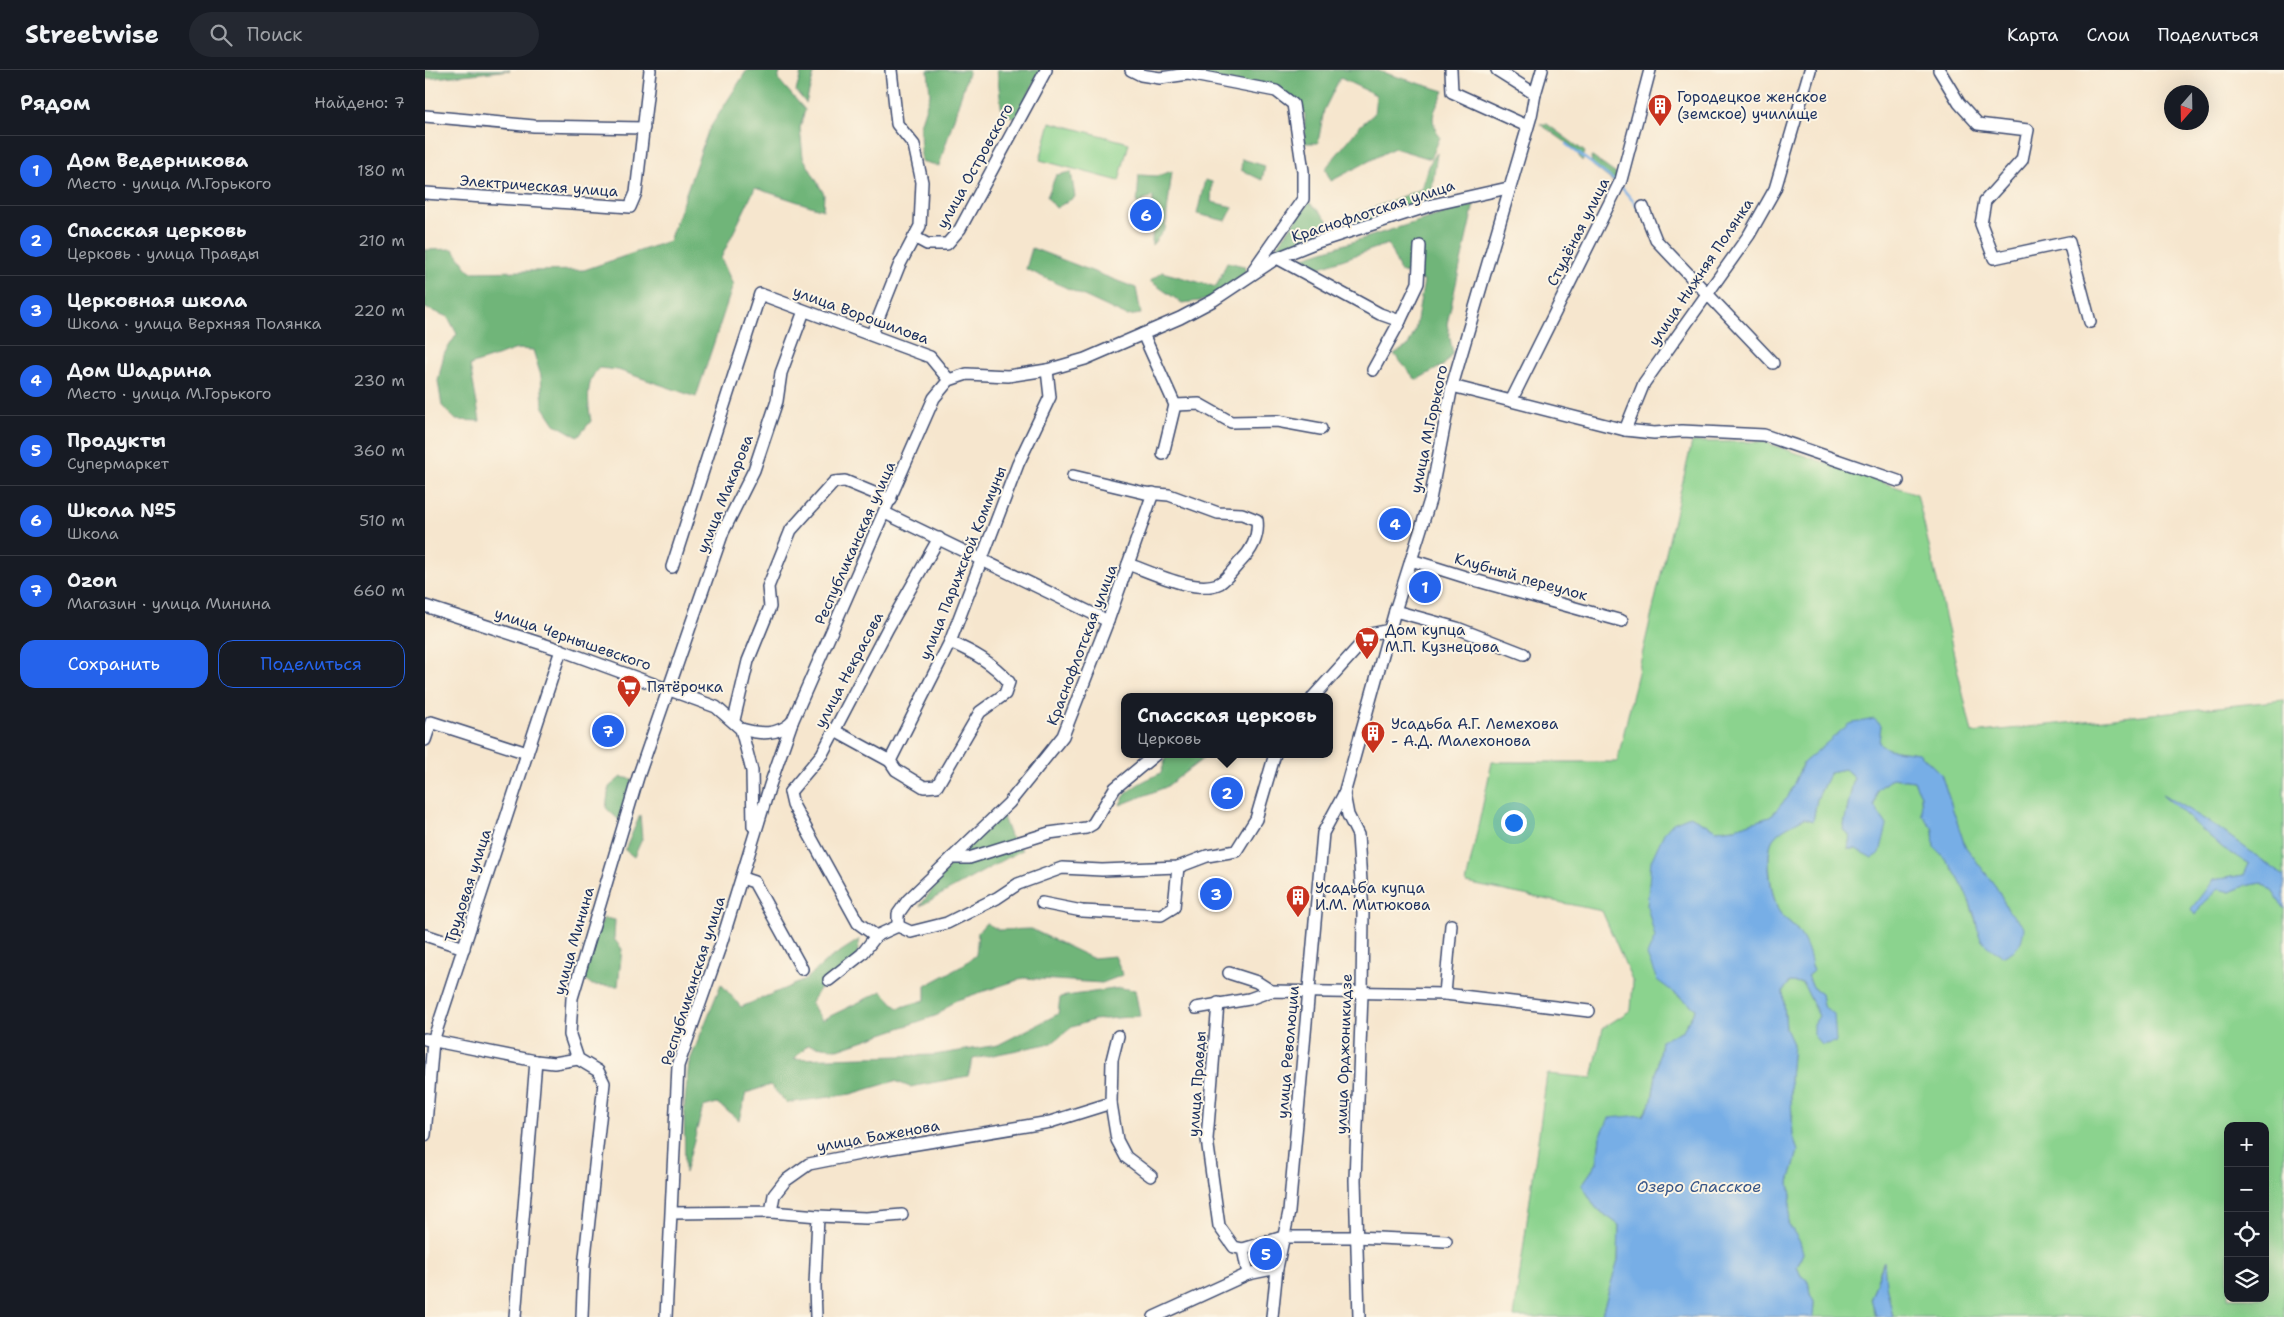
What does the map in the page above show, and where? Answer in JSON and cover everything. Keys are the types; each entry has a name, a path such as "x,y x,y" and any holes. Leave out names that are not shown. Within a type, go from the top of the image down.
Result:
{"street":[{"name":"Электрическая улица","path":"425,193 630,207 636,193 650,70"},
{"path":"872,334 920,226 922,182 914,145 897,124 891,70"},
{"name":"улица Островского","path":"914,237 927,244 947,244 960,229 1046,70"},
{"name":"Краснофлотская улица","path":"1131,70 1141,75 1161,78 1189,74 1276,91 1293,104 1303,171 1303,199 1252,273"},
{"path":"1451,70 1452,92 1527,126"},
{"path":"1497,70 1535,94"},
{"name":"улица М.Горького","path":"1344,794 1395,610 1430,500 1451,386 1531,116 1542,70"},
{"name":"Студёная улица","path":"1512,400 1621,180 1650,70"},
{"name":"улица Нижняя Полянка","path":"1625,430 1644,382 1749,235 1775,188 1809,70"},
{"path":"1939,70 1959,104 1978,124 2028,130 2022,160 1985,201 1981,224 1994,258 2069,242 2090,322"},
{"path":"425,116 534,126 644,128"},
{"name":"Краснофлотская улица","path":"1143,334 1214,300 1277,258 1317,242 1432,205 1509,188"},
{"path":"1643,207 1656,240 1706,295 1773,363"},
{"path":"1373,370 1400,321 1417,283 1420,246"},
{"name":"Краснофлотская улица","path":"1277,258 1380,314 1400,321"},
{"name":"улица Ворошилова","path":"760,294 930,357 949,380"},
{"name":"улица Макарова","path":"672,567 760,294"},
{"name":"улица Макарова","path":"669,688 723,532 754,470 777,401 781,373 804,311"},
{"path":"949,380 967,374 1008,376 1047,370 1085,359 1143,334 1175,405 1163,454"},
{"name":"улица Парижской Коммуны","path":"891,761 950,642 983,560 1018,464 1050,398 1047,370"},
{"name":"Республиканская улица","path":"666,1317 678,1066 742,878 770,784 792,722 891,500 934,398 949,380"},
{"path":"1451,386 1625,430 1655,433 1682,431 1764,435 1898,482"},
{"path":"1175,405 1199,404 1231,422 1277,422 1321,429"},
{"path":"1073,476 1169,495 1218,512 1242,514 1257,520 1259,534 1246,556 1220,583 1201,587 1176,582 1128,564"},
{"path":"754,837 752,771 738,725 748,661 770,607 768,587 791,530 834,482 845,481 891,500"},
{"name":"Краснофлотская улица","path":"898,926 898,914 908,900 1009,803 1063,736 1108,621 1153,493"},
{"path":"885,513 1108,621"},
{"name":"улица Некрасова","path":"790,792 808,774 835,731 888,628 939,538"},
{"name":"Клубный переулок","path":"1411,560 1478,582 1622,621"},
{"name":"улица Чернышевского","path":"425,606 561,650 669,688 716,706 738,725"},
{"path":"1395,610 1457,628 1524,654"},
{"path":"1317,693 1370,634 1390,630"},
{"path":"835,731 891,761 896,770 924,787 937,786 981,712 1008,689 1009,682 1000,672 975,653 950,642"},
{"name":"Трудовая улица","path":"425,1135 429,1040 464,948 561,650"},
{"name":"улица Минина","path":"578,1059 570,1035 572,998 639,777 669,688"},
{"path":"425,740 431,722 527,753"},
{"path":"738,725 757,733 774,732 792,722"},
{"path":"952,858 969,858 1049,833 1086,828 1093,824 1115,788 1151,758"},
{"path":"829,980 862,954 876,936 898,926 911,932 947,922 997,898 1018,884 1062,868 1102,870 1177,867 1207,856 1236,851 1256,819 1274,758"},
{"path":"770,784 790,792 793,805 858,923 876,936"},
{"name":"улица Революции","path":"1272,1317 1277,1268 1289,1212 1323,833 1344,794"},
{"name":"улица Орджоникидзе","path":"1344,794 1348,815 1358,835 1363,913 1355,1180 1355,1237 1359,1317"},
{"path":"1042,902 1082,911 1161,915 1175,908 1177,867"},
{"path":"742,878 754,882 801,969"},
{"path":"1445,994 1451,925"},
{"path":"425,935 464,948"},
{"path":"1229,973 1257,982 1271,991"},
{"path":"1196,1008 1249,999 1271,991 1445,994 1589,1011"},
{"name":"улица Правды","path":"1218,1003 1207,1139 1219,1226 1235,1247 1243,1249"},
{"path":"1118,1036 1112,1060 1111,1103 1117,1140 1126,1157 1151,1176"},
{"path":"429,1040 536,1061 555,1063 578,1059 598,1071 604,1083 584,1266 582,1317"},
{"path":"515,1317 536,1061"},
{"name":"улица Баженова","path":"771,1212 774,1195 785,1181 809,1164 880,1150 1050,1122 1111,1103"},
{"path":"671,1213 771,1212 866,1218 902,1215"},
{"path":"816,1317 815,1286 818,1216"},
{"path":"1248,1274 1243,1249 1283,1237 1355,1237 1446,1241"},
{"path":"1153,1317 1248,1274 1277,1268"}],"green space":[{"path":"425,70 510,70 425,79"},
{"path":"747,70 781,70 778,79 805,110 800,128 803,157 824,194 823,210 755,188 721,258 733,285 696,397 618,370 599,368 591,379 589,400 591,421 578,437 555,424 543,406 541,376 533,350 517,349 470,365 480,421 456,420 442,406 438,381 444,354 457,334 448,317 425,308 425,250 453,249 470,272 584,270 669,241 708,131"},
{"path":"802,70 815,70 806,103 796,91"},
{"path":"928,70 969,70 939,166 921,161 920,125 930,94"},
{"path":"997,70 1041,70 1016,118 1002,114"},
{"path":"1155,70 1375,70 1444,91 1435,109 1433,119 1440,137 1431,159 1394,148 1331,181 1325,169 1361,125 1374,114 1376,95 1340,78 1324,110 1318,143 1304,143 1305,114 1278,89"},
{"path":"1050,122 1129,143 1119,181 1040,160"},
{"path":"1540,124 1547,124 1585,152 1582,161 1574,148"},
{"path":"1437,153 1430,204 1274,254 1274,250 1309,202 1332,224 1421,189 1428,166"},
{"path":"1591,156 1619,176 1616,184 1592,165"},
{"path":"1242,159 1265,166 1262,180 1241,170"},
{"path":"1172,171 1165,229 1152,245 1153,196 1137,204 1139,175 1157,176"},
{"path":"1071,172 1075,197 1056,208 1047,197 1056,175"},
{"path":"1205,180 1212,182 1211,202 1233,207 1226,221 1197,214"},
{"path":"1474,204 1447,324 1453,353 1444,365 1416,380 1394,354 1408,346 1415,331 1424,281 1400,271 1388,244 1315,269 1291,261"},
{"path":"1032,248 1136,288 1141,314 1127,316 1026,269"},
{"path":"1227,262 1244,266 1246,273 1209,300 1182,303 1150,281 1162,272 1216,287"},
{"path":"1692,442 1764,442 1917,494 1972,733 2284,700 2284,876 2214,825 2165,796 2223,848 2249,864 2244,875 2213,880 2195,914 2218,888 2230,892 2244,886 2262,883 2273,892 2284,909 2284,1317 1893,1317 1883,1262 1871,1298 1876,1317 1813,1317 1814,1302 1810,1294 1808,1280 1801,1276 1797,1267 1803,1253 1800,1242 1788,1223 1791,1196 1789,1182 1798,1151 1793,1137 1790,1079 1793,1044 1786,1029 1783,991 1790,982 1803,983 1819,1016 1814,1024 1834,1015 1823,1006 1821,994 1815,990 1807,976 1813,971 1807,950 1798,931 1779,911 1773,893 1769,862 1769,852 1773,838 1784,828 1804,818 1813,821 1817,799 1830,772 1845,769 1854,777 1843,829 1850,836 1848,849 1856,849 1887,825 1874,806 1877,790 1892,778 1914,781 1921,795 1922,815 1933,829 1934,847 1951,866 1963,888 1969,900 1980,937 2024,927 2008,910 1996,887 1965,846 1941,774 1919,753 1888,749 1878,743 1881,725 1824,746 1803,763 1788,797 1770,817 1735,828 1716,830 1690,816 1647,906 1675,994 1696,1009 1683,1030 1661,1041 1652,1101 1643,1115 1600,1137 1597,1163 1582,1185 1596,1208 1619,1225 1618,1260 1601,1317 1514,1317 1547,1074 1592,1078 1603,1028 1631,1010 1633,982 1602,911 1466,883 1492,762 1617,762"},
{"path":"1166,758 1204,758 1166,787 1120,805 1131,789 1161,773"},
{"path":"621,777 632,779 620,821 606,808 609,787"},
{"path":"1002,814 1010,836 1022,850 920,906 952,863"},
{"path":"640,815 642,839 634,857 625,850"},
{"path":"604,918 615,920 614,939 622,949 618,986 592,985 584,978 595,936"},
{"path":"986,923 999,930 1031,929 1092,958 1115,956 1123,975 1102,983 1024,978 954,1001 938,1015 838,1049 808,1045 794,1059 934,1055 998,1045 1058,1014 1060,997 1120,988 1135,990 1140,1016 1094,1020 1072,1027 1052,1043 973,1059 968,1076 910,1087 895,1081 851,1094 787,1103 770,1085 746,1093 739,1120 717,1103 703,1107 685,1173 684,1110 689,1063 721,984 741,1007 805,980 829,959 860,939 855,965 821,987 811,1003 822,1020 882,991 898,1008 925,1000 925,986 962,966 976,955 978,932"}],"water":[{"name":"Озеро Спасское","path":"1874,719 1881,725 1879,743 1888,749 1919,753 1941,774 1965,846 1996,887 2008,910 2024,927 2021,942 2013,951 2004,956 1990,948 1982,940 1963,887 1953,869 1934,847 1933,829 1922,815 1921,795 1914,781 1892,778 1877,790 1874,806 1887,825 1880,853 1872,858 1856,849 1848,849 1850,836 1843,830 1854,777 1845,769 1830,772 1817,799 1813,821 1804,818 1779,832 1770,845 1769,854 1771,887 1777,907 1803,939 1813,971 1807,976 1815,990 1821,994 1823,1006 1834,1014 1836,1042 1822,1045 1814,1036 1814,1024 1819,1016 1803,983 1790,982 1783,991 1786,1029 1793,1044 1790,1079 1793,1137 1798,1151 1789,1182 1791,1196 1788,1223 1800,1242 1803,1253 1797,1267 1801,1276 1808,1280 1810,1294 1814,1302 1813,1317 1601,1317 1618,1260 1619,1225 1596,1208 1582,1185 1597,1163 1600,1137 1609,1118 1644,1115 1652,1101 1661,1041 1683,1030 1696,1009 1657,980 1647,955 1655,937 1647,906 1651,861 1664,833 1673,823 1690,816 1716,830 1735,828 1770,817 1788,797 1803,763 1849,724"},
{"path":"2162,794 2214,825 2284,876 2284,909 2273,892 2262,883 2244,886 2230,892 2218,889 2202,904 2195,915 2191,909 2213,880 2244,875 2249,864 2223,848"},
{"path":"1884,1261 1886,1285 1893,1317 1876,1317 1871,1298"}],"waterway":[{"path":"1566,144 1616,182"},
{"path":"1622,188 1639,208"}],"place":[{"name":"Городецкое женское (земское) училище","path":"1660,127"},
{"name":"Школа №5","path":"1146,215"},
{"name":"Дом Шадрина","path":"1395,524"},
{"name":"Дом Ведерникова","path":"1425,587"},
{"name":"Дом купца М.П. Кузнецова","path":"1367,660"},
{"name":"Пятёрочка","path":"629,708"},
{"name":"Ozon","path":"608,731"},
{"name":"Усадьба А.Г. Лемехова - А.Д. Малехонова","path":"1373,754"},
{"name":"Спасская церковь","path":"1227,793"},
{"name":"Церковная школа","path":"1216,894"},
{"name":"Усадьба купца И.М. Митюкова","path":"1298,918"},
{"name":"Продукты","path":"1266,1254"}]}
